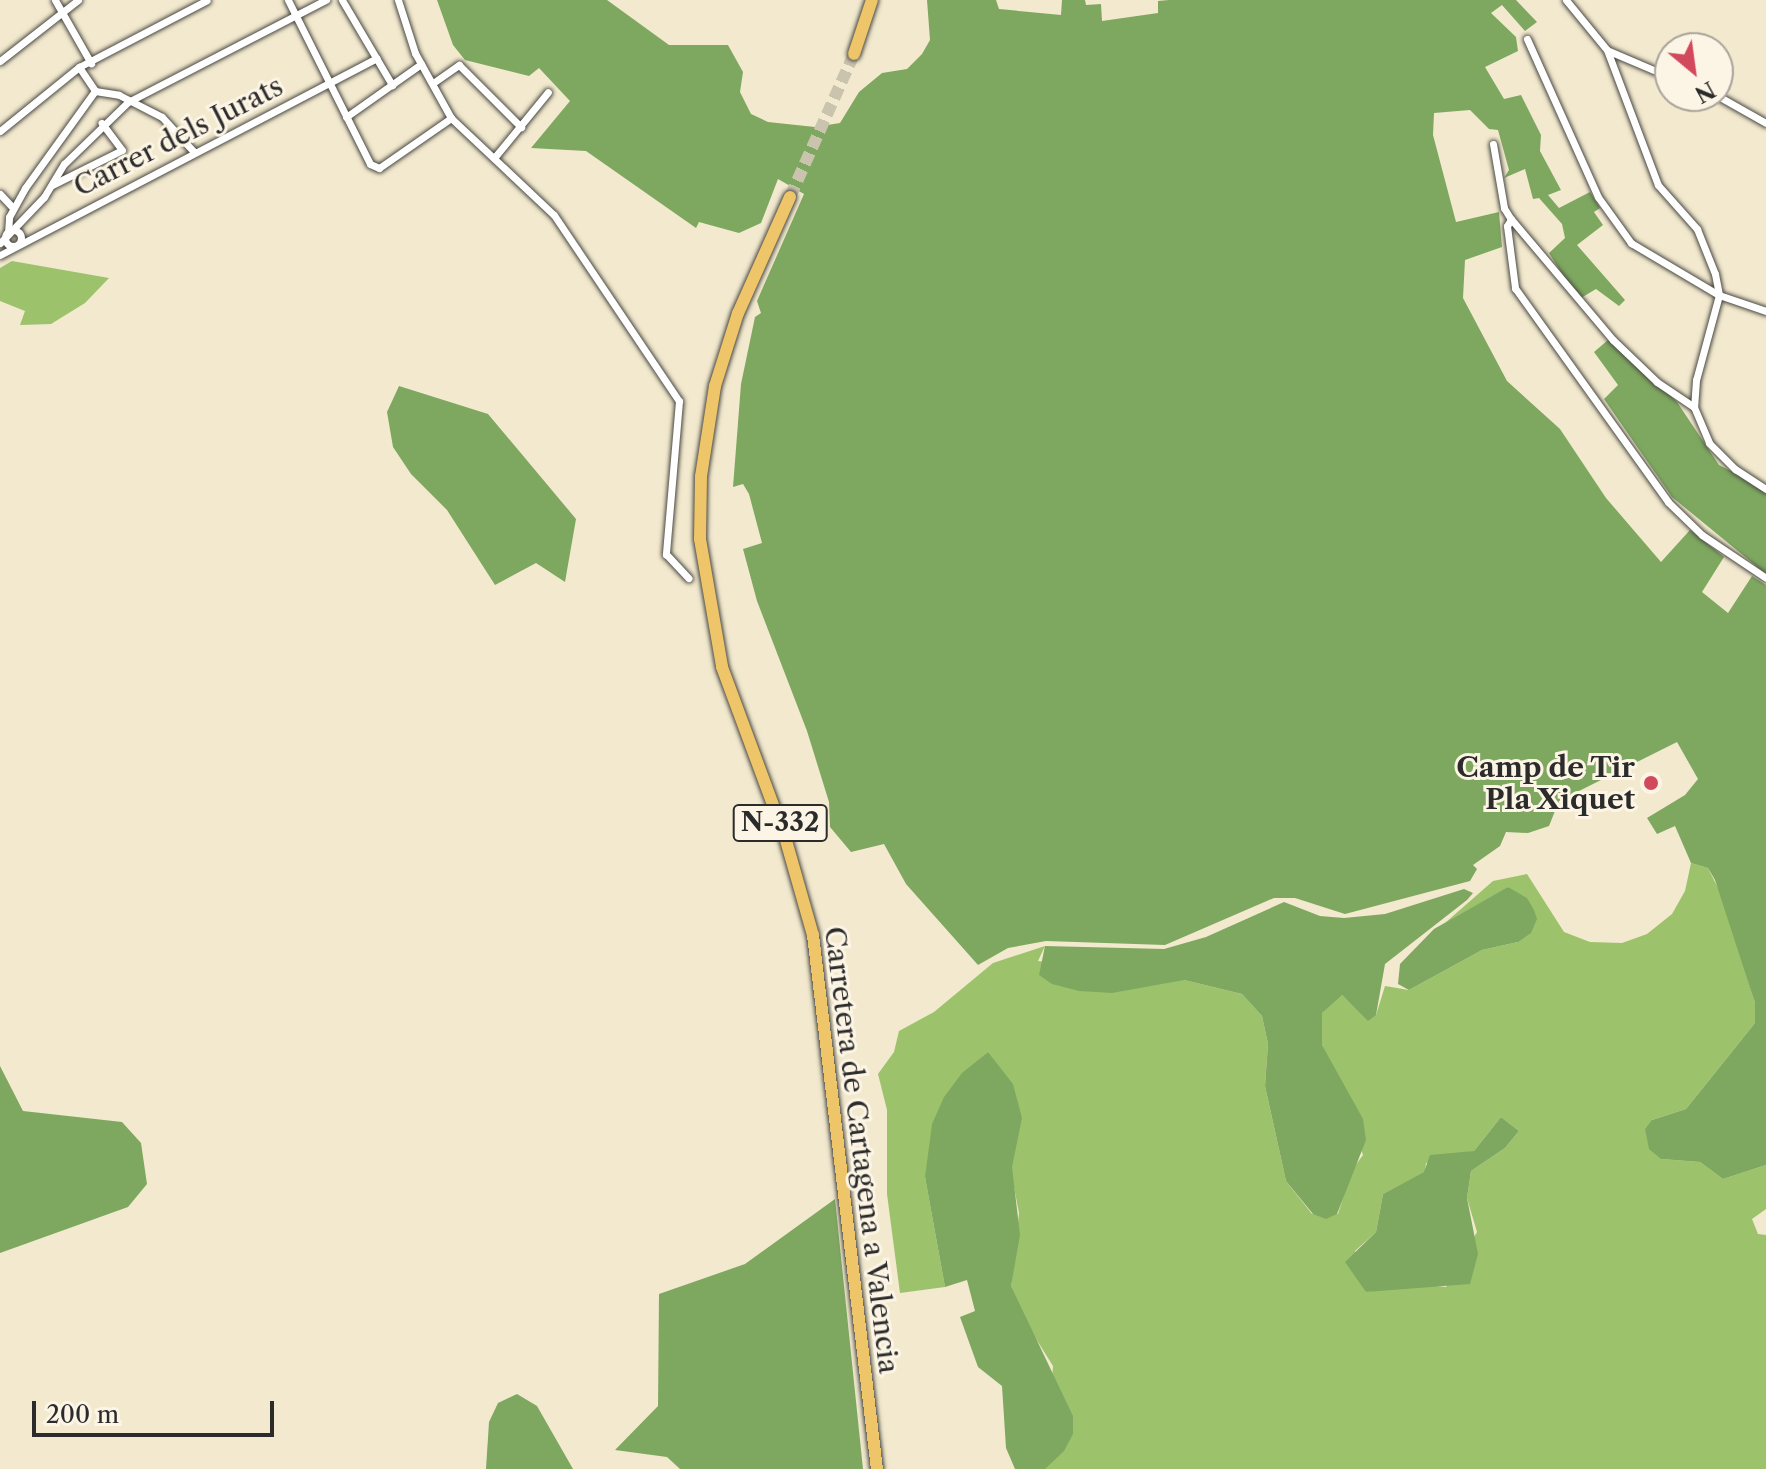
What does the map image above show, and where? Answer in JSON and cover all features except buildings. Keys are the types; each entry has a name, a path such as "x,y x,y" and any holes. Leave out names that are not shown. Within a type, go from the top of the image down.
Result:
{"highway":[{"path":"854,54 872,0"},
{"name":"Carretera de Cartagena a Valencia","path":"790,197 738,313 715,386 703,454 700,539 722,667 785,837 813,935 877,1469"}],"street":[{"path":"55,0 91,63"},
{"path":"0,61 78,0"},
{"path":"0,131 79,67 207,0"},
{"path":"288,0 370,164 379,168 451,118"},
{"path":"0,243 102,123 128,102 326,0"},
{"path":"342,0 392,85"},
{"path":"398,0 421,64 451,118 554,215 679,401 666,554 688,578"},
{"path":"1566,0 1607,50 1658,185 1697,229 1719,295 1696,380 1694,407 1709,443 1735,469 1766,489"},
{"path":"1527,39 1598,197 1631,243 1719,295 1766,311"},
{"path":"1607,50 1654,70"},
{"name":"Carrer dels Jurats","path":"0,255 377,58"},
{"path":"346,117 421,64"},
{"path":"433,83 459,65 521,127"},
{"path":"79,67 95,91 162,117 194,152"},
{"path":"17,246 7,243 13,208 95,91"},
{"path":"494,158 548,92"},
{"path":"1734,105 1766,123"},
{"path":"51,185 122,150 102,123"},
{"path":"1493,144 1504,208 1511,219 1613,340 1657,382 1694,407"},
{"path":"0,194 13,208"},
{"path":"1511,219 1507,226 1515,288 1668,502 1702,535 1766,578"}],"green space":[{"path":"437,0 607,0 669,45 728,45 743,72 740,92 751,114 768,122 815,127 840,123 859,92 882,73 907,69 922,54 930,40 927,0 996,0 999,9 1061,15 1062,0 1085,0 1086,5 1101,4 1102,21 1158,13 1158,1 1169,0 1516,0 1537,22 1525,31 1502,5 1491,13 1516,37 1518,51 1485,67 1504,99 1521,95 1541,135 1540,151 1561,190 1548,195 1559,208 1590,192 1600,208 1594,212 1603,225 1577,245 1625,300 1619,306 1596,289 1581,298 1568,283 1549,253 1565,238 1562,224 1539,198 1533,199 1525,169 1504,178 1509,170 1498,130 1489,129 1470,110 1434,113 1433,135 1456,222 1499,212 1502,247 1465,260 1463,298 1507,381 1560,429 1606,498 1661,562 1690,530 1724,557 1702,592 1728,613 1752,576 1766,585 1766,1165 1723,1179 1700,1162 1661,1159 1649,1149 1645,1129 1652,1120 1686,1109 1755,1023 1755,1003 1715,880 1708,868 1691,863 1675,826 1657,834 1647,818 1685,795 1698,779 1677,742 1559,801 1549,826 1528,833 1506,832 1500,846 1473,865 1477,869 1470,881 1345,914 1295,898 1274,898 1165,945 1046,941 1008,948 978,965 906,884 884,844 851,852 830,827 829,802 807,731 757,601 743,549 762,543 749,494 743,484 733,487 741,384 755,317 761,313 757,301 804,194 778,179 761,223 739,233 699,222 696,228 586,151 531,148 570,101 539,68 529,76 465,60 453,45"},
{"path":"12,261 109,278 85,303 51,324 20,325 25,311 0,301 0,268"},
{"path":"1608,340 1677,402 1719,465 1766,489 1766,574 1672,497 1604,399 1618,385 1594,352"},
{"path":"399,386 488,414 576,519 565,582 536,563 495,585 447,510 411,474 393,447 387,412"},
{"path":"1691,863 1708,868 1722,896 1755,1003 1755,1023 1686,1109 1652,1120 1661,1159 1700,1162 1723,1179 1766,1165 1766,1209 1752,1219 1758,1234 1766,1235 1766,1469 1045,1469 1053,1366 1023,1318 1011,1286 1019,1213 988,1052 980,1059 925,1177 945,1287 900,1293 887,1194 887,1110 878,1074 894,1052 899,1031 934,1012 993,963 1045,946 1038,961 1184,980 1242,994 1262,1016 1268,1044 1265,1086 1286,1181 1312,1214 1338,1214 1352,1170 1363,1155 1322,1045 1322,1013 1333,998 1342,995 1362,1014 1376,1015 1385,986 1409,990 1482,950 1518,942 1509,887 1445,923 1493,881 1527,874 1564,932 1590,942 1622,943 1647,934 1672,914 1685,891","holes":["1501,1117 1519,1131 1505,1148 1471,1171 1467,1198 1477,1232 1446,1287 1415,1284 1366,1292 1355,1251 1376,1232 1383,1194 1425,1172 1426,1163 1474,1151"]},
{"path":"1508,887 1527,898 1534,910 1537,919 1531,933 1518,942 1482,950 1409,990 1398,984 1400,964 1434,929"},
{"path":"1464,889 1473,893 1467,900 1385,964 1376,1015 1368,1021 1342,995 1322,1013 1322,1045 1363,1119 1366,1140 1337,1214 1326,1219 1313,1214 1286,1181 1265,1086 1268,1044 1262,1016 1242,994 1184,980 1112,993 1079,991 1052,984 1039,975 1045,946 1164,949 1206,937 1284,902 1320,916 1344,918 1385,914"},
{"path":"988,1052 1013,1084 1022,1118 1012,1167 1020,1235 1011,1286 1073,1416 1073,1434 1064,1451 1045,1469 1015,1469 1006,1448 1002,1386 978,1367 960,1317 975,1311 967,1280 945,1287 925,1177 932,1124 944,1097 962,1073"},
{"path":"0,1066 23,1111 122,1122 141,1143 147,1184 128,1207 0,1253"},
{"path":"1501,1117 1519,1131 1505,1148 1471,1171 1467,1198 1478,1254 1470,1284 1366,1292 1345,1262 1376,1232 1383,1194 1424,1172 1430,1155 1474,1151"},
{"path":"835,1199 863,1469 680,1469 667,1457 615,1450 658,1406 659,1294 745,1264"},
{"path":"517,1394 537,1406 573,1469 486,1469 489,1422 498,1403"}],"tunnel":[{"path":"790,197 854,54"}],"place":[{"name":"Camp de Tir Pla Xiquet","path":"1651,783"}]}
